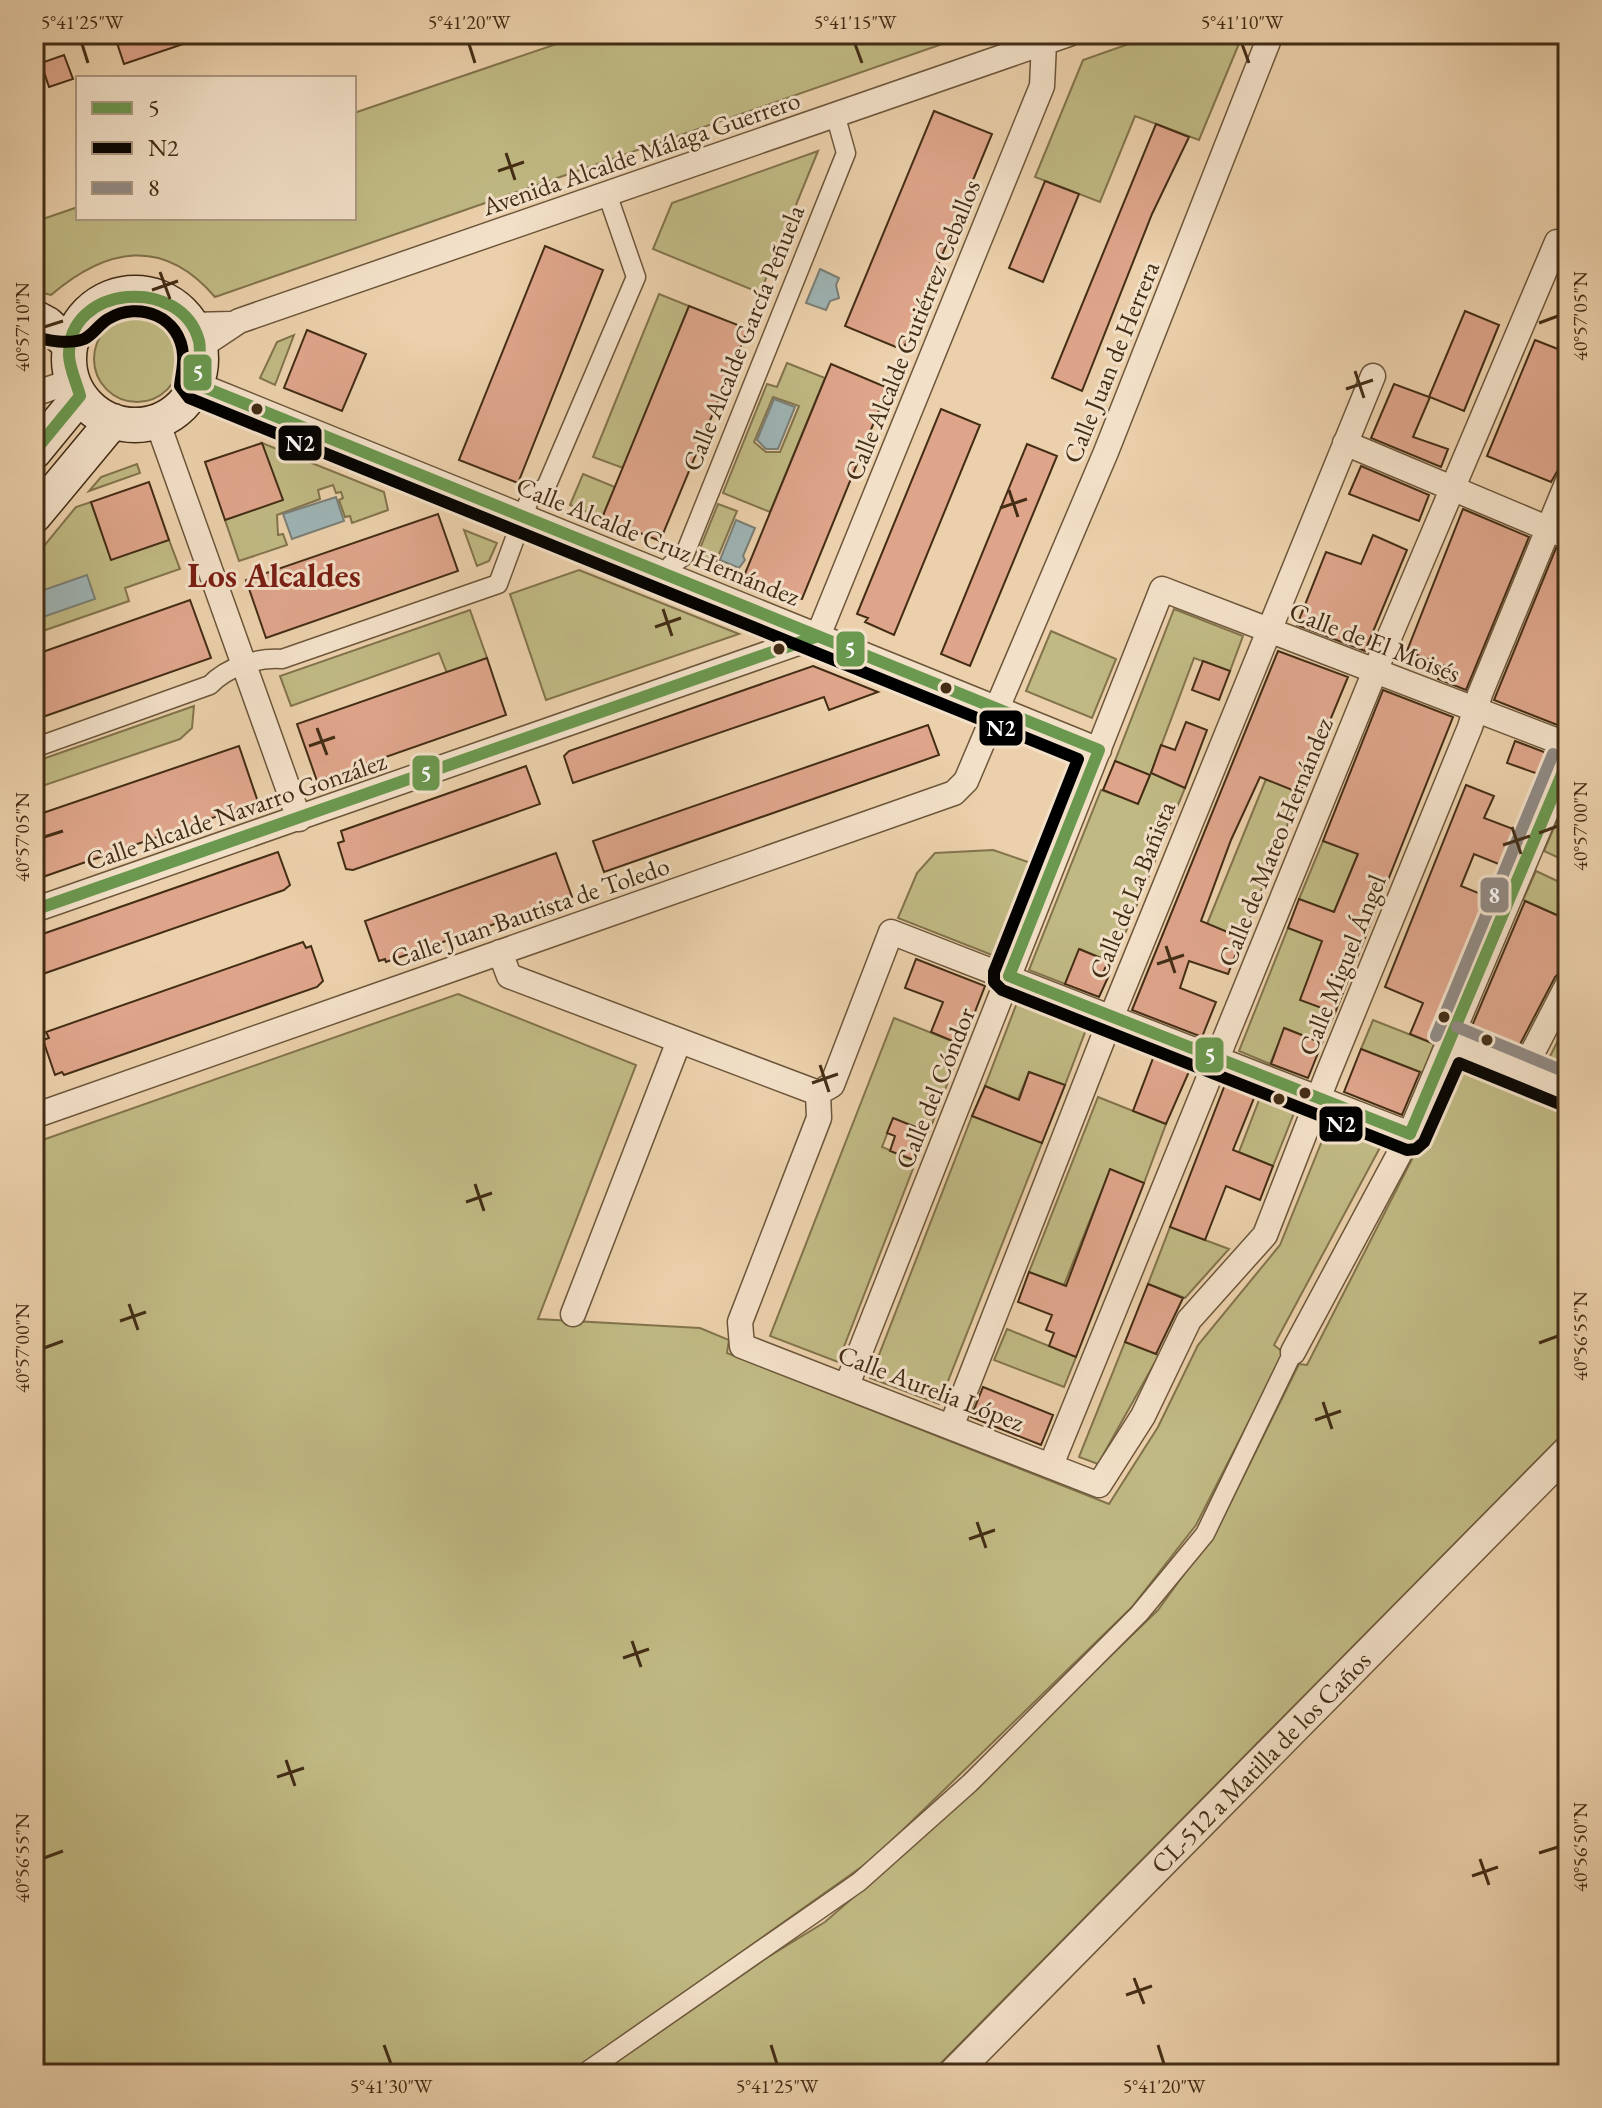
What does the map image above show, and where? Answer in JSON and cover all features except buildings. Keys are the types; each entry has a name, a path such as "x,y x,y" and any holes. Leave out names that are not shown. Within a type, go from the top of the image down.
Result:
{"main road":[{"path":"125,293 145,293 163,299 179,310 196,336 196,384 187,400 157,421 127,424 94,411 76,388 57,328 125,293"},
{"path":"34,452 76,388"},
{"path":"34,516 113,421"}],"street":[{"name":"Avenida Alcalde Málaga Guerrero","path":"196,336 1069,34"},
{"name":"Calle Juan de Herrera","path":"997,708 1106,452 1271,34"},
{"name":"Calle Alcalde Gutiérrez Ceballos","path":"818,636 1042,86 1044,43"},
{"name":"Calle Alcalde García Peñuela","path":"667,575 671,565 684,556 846,153 835,114"},
{"path":"34,748 210,685 221,674 244,665 266,658 282,659 498,584 531,495 546,487 636,277 611,205"},
{"name":"Calle de Mateo Hernández","path":"1051,1465 1375,671 1452,488 1562,244"},
{"name":"Calle de La Bañista","path":"951,1427 1111,1018 1373,376"},
{"name":"Calle Alcalde Cruz Hernández","path":"196,384 1099,750"},
{"path":"34,394 76,388"},
{"path":"157,421 299,819"},
{"path":"1345,443 1558,533"},
{"name":"Calle Miguel Ángel","path":"1099,1485 1143,1416 1189,1320 1265,1235 1475,710 1558,533 1568,481"},
{"name":"Calle de El Moisés","path":"1162,589 1267,632 1568,745"},
{"name":"Calle del Cóndor","path":"847,1385 1162,589"},
{"name":"Calle Alcalde Navarro González","path":"34,910 818,636"},
{"name":"Calle Juan Bautista de Toledo","path":"34,1116 954,793 966,781 997,708"},
{"path":"583,2074 859,1882 970,1783 1139,1614 1205,1534 1293,1352 1410,1134 1568,760"},
{"path":"500,952 509,976 818,1093 832,1085 891,932 1410,1134"},
{"path":"1523,1071 1568,984"},
{"path":"573,1314 679,1041"},
{"path":"1451,1042 1568,1090"},
{"name":"Calle Aurelia López","path":"818,1093 819,1118 740,1322 742,1346 1099,1485"},
{"name":"CL-512 a Matilla de los Caños","path":"953,2074 1568,1451"}],"shaded area":[{"path":"586,34 971,34 215,297 195,277 175,264 155,257 134,256 113,259 93,267 51,295 43,293 40,298 34,296 34,222 76,208 76,220 356,220 356,112"},
{"path":"1157,34 1243,34 1199,140 1135,116 1100,202 1035,177 1083,60"},
{"path":"818,151 760,293 653,249 672,203"},
{"path":"820,269 839,278 836,285 839,298 830,301 826,310 806,303"},
{"path":"659,294 689,306 623,468 593,457"},
{"path":"137,316 161,323 173,335 180,359 173,383 161,395 137,402 113,395 101,383 94,359 101,335 113,323"},
{"path":"294,335 275,385 260,378 277,342"},
{"path":"787,363 825,378 770,512 723,493 767,384 777,387","holes":["773,397 799,406 780,452 766,452 754,442"]},
{"path":"774,399 795,407 778,449 766,449 757,440"},
{"path":"262,443 384,492 388,510 352,523 350,516 345,517 339,500 343,498 341,492 336,493 333,485 318,490 320,499 277,515 278,535 283,534 287,545 239,561 225,520 282,500"},
{"path":"137,464 140,473 89,491 101,477"},
{"path":"583,474 615,487 602,518 570,505"},
{"path":"336,497 344,521 292,539 283,514"},
{"path":"91,502 111,559 169,540 180,569 125,588 129,601 34,634 34,558 76,507"},
{"path":"718,504 737,511 715,564 697,556"},
{"path":"736,520 755,528 743,556 745,560 739,568 720,560"},
{"path":"464,530 497,543 489,561 477,566"},
{"path":"579,570 739,634 546,700 510,594"},
{"path":"87,575 95,599 43,617 35,593"},
{"path":"1174,609 1243,636 1230,671 1194,658 1151,773 1185,788 1113,963 1080,949 1065,984 1029,970 1101,790 1138,803 1150,775 1115,761"},
{"path":"470,610 487,658 447,673 439,653 291,706 280,676"},
{"path":"1051,631 1116,659 1092,718 1026,691"},
{"path":"194,706 192,728 180,739 39,787 34,793 34,762"},
{"path":"1266,779 1300,793 1242,938 1207,924"},
{"path":"1568,794 1568,858 1561,854 1559,858 1544,851"},
{"path":"1323,841 1358,854 1334,912 1299,899"},
{"path":"993,850 1034,864 997,957 898,918 917,873 935,853"},
{"path":"1536,871 1568,886 1568,920 1523,900"},
{"path":"1288,928 1323,941 1335,1013 1322,1043 1285,1028 1270,1064 1239,1051"},
{"path":"458,994 636,1065 538,1319 700,1328 729,1340 727,1353 1109,1504 1158,1427 1198,1345 1280,1245 1330,1121 1383,1142 1274,1345 1284,1353 1196,1525 1132,1607 874,1858 570,2074 34,2074 34,1143"},
{"path":"1018,1000 1087,1027 1065,1085 1029,1072 1018,1099 985,1086"},
{"path":"894,1018 962,1045 929,1132 893,1119 882,1147 916,1161 838,1362 770,1336"},
{"path":"1373,1020 1434,1044 1423,1073 1361,1049"},
{"path":"1568,1021 1568,1074 1546,1064"},
{"path":"1460,1065 1568,1106 1568,1429 930,2074 600,2074 735,1977 825,1922 917,1842 1158,1610 1220,1524 1299,1364 1307,1365"},
{"path":"1261,1095 1296,1108 1273,1166 1239,1152"},
{"path":"1098,1097 1166,1124 1144,1183 1110,1170 1064,1285 1029,1272"},
{"path":"972,1116 1042,1143 939,1404 870,1378"},
{"path":"1170,1227 1229,1249 1185,1298 1148,1284"},
{"path":"1007,1329 1076,1357 1064,1387 994,1360"},
{"path":"1125,1342 1159,1355 1098,1464 1079,1457"}],"transit line":[{"name":"5","path":"34,452 80,396 69,355 74,331 86,314 105,302 127,297 150,298 171,306 188,320 200,346 196,384 1099,750"},
{"name":"N2","path":"34,335 52,341 79,341 108,319 120,314 133,311 156,316 167,322 180,342 183,359 180,386 189,398 1078,759 994,972 994,982 1002,990 1407,1150 1416,1149 1424,1142 1459,1063 1562,1105"},
{"name":"5","path":"34,910 818,636"},
{"name":"5","path":"1009,976 1099,750"},
{"name":"8","path":"1436,1036 1553,754"},
{"name":"5","path":"1410,1134 1568,760"},
{"name":"5","path":"1009,976 1410,1134"},
{"name":"8","path":"1457,1027 1568,1073"}],"district":[{"name":"Los Alcaldes","path":"274,575"}]}
